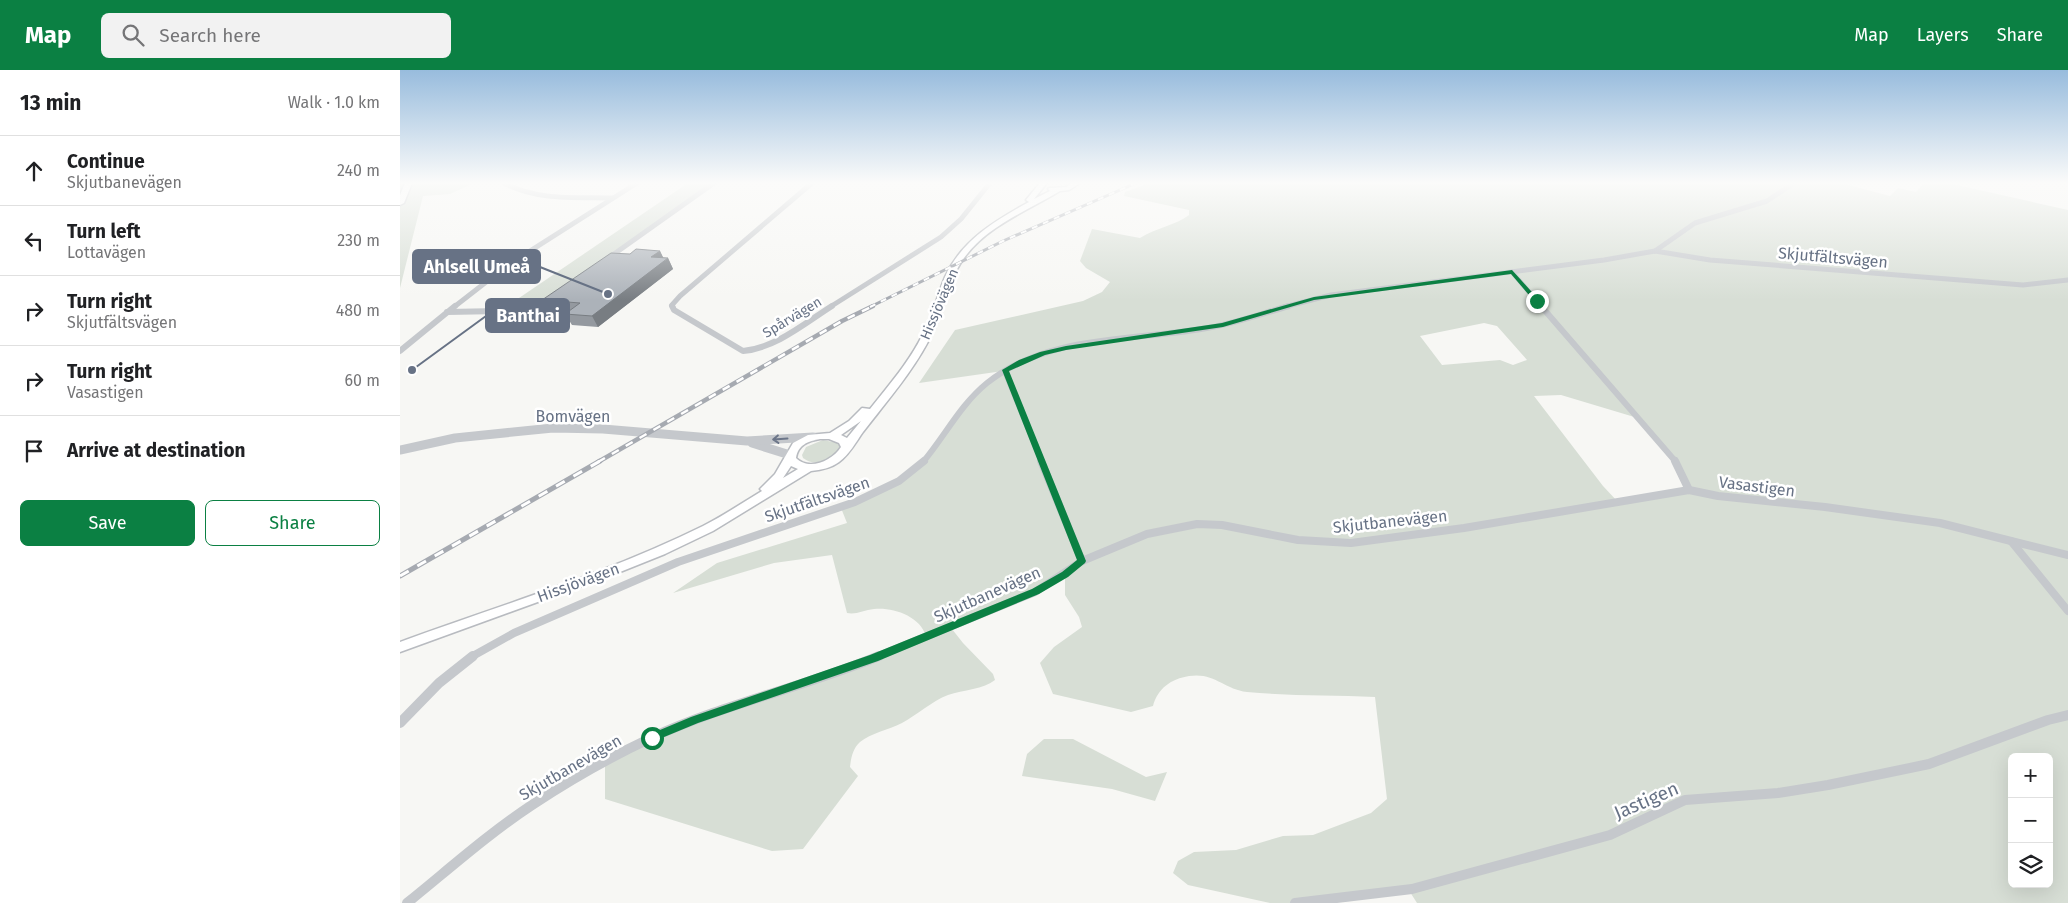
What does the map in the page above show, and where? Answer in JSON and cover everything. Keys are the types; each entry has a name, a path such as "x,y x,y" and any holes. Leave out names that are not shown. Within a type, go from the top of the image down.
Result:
{"main road":[{"name":"Hissjövägen","path":"400,647 611,571 661,551 751,504 810,467 828,464 836,460 903,370 930,329 954,267 964,252 975,241 1001,222"},
{"name":"Hissjövägen","path":"834,435 854,423 903,370"},
{"path":"813,437 834,435 844,441 846,447"},
{"name":"Hissjövägen","path":"751,504 780,476 796,446 813,437"},
{"path":"790,457 793,463 801,467 810,467"}],"street":[{"path":"400,351 446,312 526,252 575,222"},
{"path":"600,264 659,222"},
{"name":"Spårvägen","path":"767,222 672,305 674,310 743,351 756,350 769,345 941,237 959,222"},
{"path":"1655,251 1699,222"},
{"name":"Skjutfältsvägen","path":"400,723 449,673 484,648 675,564 716,548 832,511 869,497 902,480 920,466 940,442 965,404 978,390 1005,370 1042,354 1066,348 1204,329 1314,298 1604,260 1655,251 1719,261 2023,285 2068,280"},
{"path":"1512,272 1660,442 1678,465 1689,490"},
{"path":"446,312 519,308 537,305 554,297"},
{"path":"1005,370 1082,561"},
{"name":"Bomvägen","path":"400,450 454,438 553,428 747,441 813,437"},
{"name":"Bomvägen","path":"747,441 790,457"},
{"name":"Vasastigen","path":"1689,490 1718,496 1825,507 1940,523 2068,555"},
{"name":"Skjutbanevägen","path":"407,903 483,841 532,805 605,762 652,738 695,720 874,658 1026,595 1065,574 1082,561 1147,534 1197,524 1238,527 1298,540 1351,544 1541,516 1689,490"},
{"path":"2012,541 2049,590 2068,611"},
{"name":"Jastigen","path":"1295,903 1412,889 1610,835 1685,800 1778,793 1828,785 1929,764 2048,720 2068,715"}],"shaded area":[{"path":"400,222 417,222 400,288"},
{"path":"631,222 659,222 545,302 503,309"},
{"path":"1176,222 2068,222 2068,903 1417,903 1410,892 1295,903 1270,903 1188,885 1173,873 1178,861 1194,852 1236,850 1283,836 1313,835 1371,813 1387,799 1375,697 1247,692 1198,675 1176,679 1162,689 1153,706 1131,712 1053,694 1040,663 1054,647 1082,627 1079,617 1065,595 1065,575 1035,592 948,624 963,643 993,674 995,680 973,689 948,695 930,704 902,723 869,736 860,742 854,750 850,767 858,776 803,849 772,851 605,799 605,762 651,738 926,636 918,623 897,611 874,609 847,613 832,555 774,563 673,593 717,563 847,523 841,508 920,466 965,404 1003,371 919,383 955,330 1083,301 1102,292 1110,282 1086,268 1080,261 1092,229 1140,238","holes":["1484,323 1497,326 1527,360 1513,365 1500,360 1442,365 1420,336","1561,395 1641,419 1678,465 1689,490 1618,502 1603,486 1534,396"]},
{"path":"823,440 838,443 841,449 824,461 813,462 803,458 802,455 806,447"},
{"path":"1044,739 1073,739 1146,777 1167,772 1155,801 1112,789 1022,776 1027,754"}],"building":[{"path":"636,249 660,251 651,257 668,258 592,316 565,314 580,303 542,300 611,253 630,254"}],"railway":[{"path":"870,307 1003,241 1047,222"},
{"path":"598,462 842,321 873,306"},
{"path":"400,576 600,461"}],"place":[{"name":"Ahlsell Umeå","path":"608,294"},
{"name":"Banthai","path":"412,370"}],"route":[{"path":"652,738 695,720 874,658 1035,592 1082,561 1005,370 1021,362 1066,348 1223,325 1314,298 1512,272 1537,301"}]}
